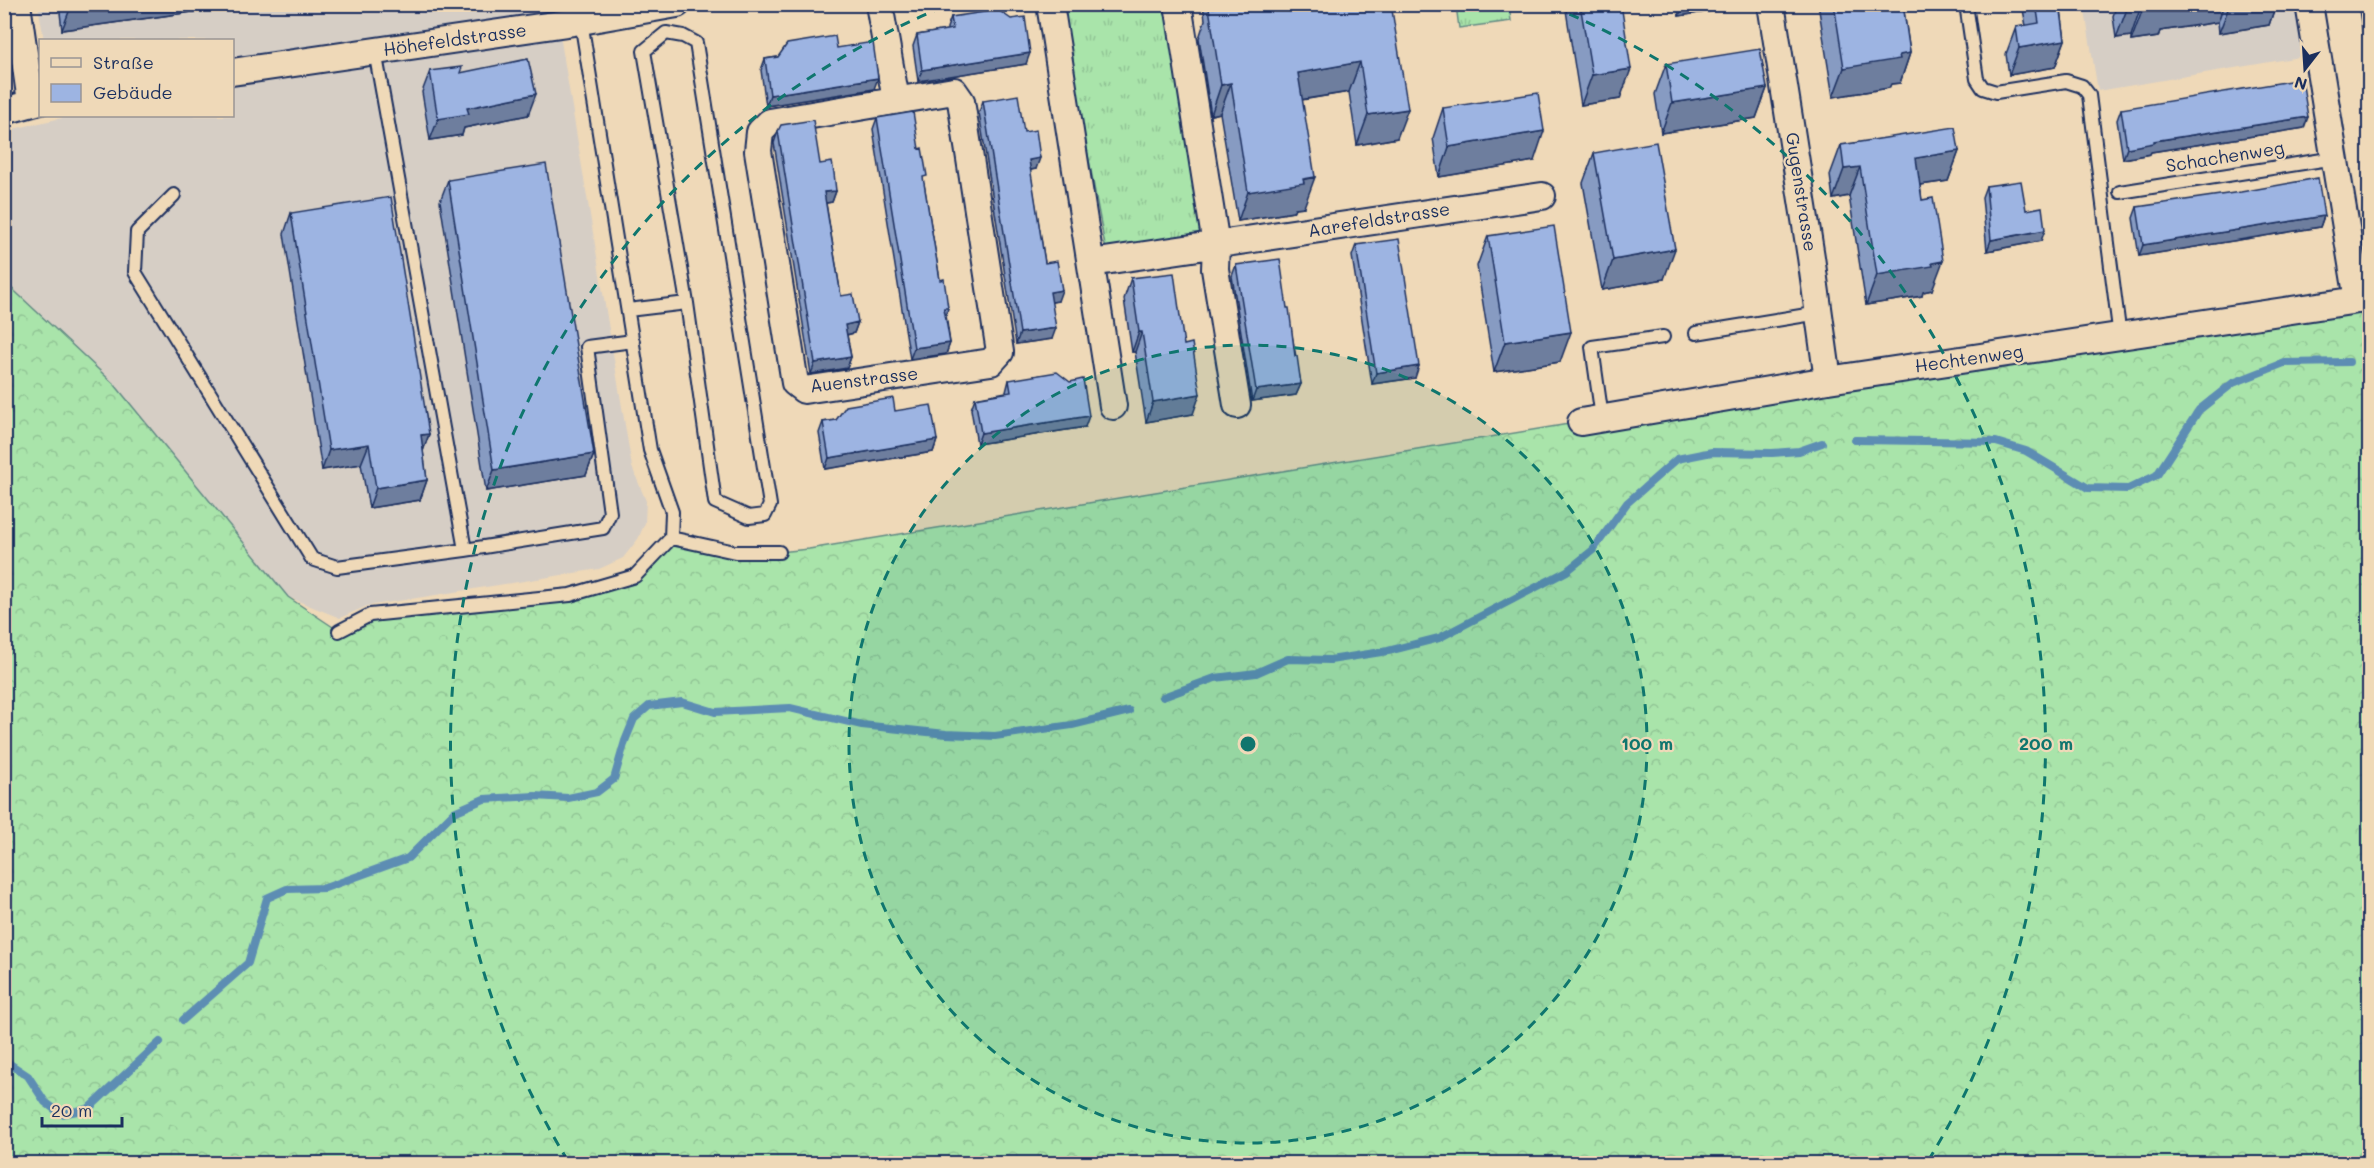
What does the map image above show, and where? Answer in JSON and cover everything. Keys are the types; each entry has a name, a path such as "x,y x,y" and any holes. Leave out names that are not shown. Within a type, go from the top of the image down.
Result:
{"street":[{"path":"4,111 36,102 17,4"},
{"name":"Höhefeldstrasse","path":"234,72 375,51 580,13 677,4"},
{"path":"879,4 896,100"},
{"path":"1050,4 1113,406"},
{"path":"1178,4 1216,245 1215,270 1237,405"},
{"name":"Gugenstrasse","path":"1771,4 1828,380"},
{"path":"2309,4 2335,158"},
{"name":"Auenstrasse","path":"954,91 961,101 1000,352 991,362 804,390 795,383 758,151 760,132 770,122 896,100 954,91"},
{"name":"Hechtenweg","path":"1591,420 1828,380 2358,300 2335,158"},
{"name":"Aarefeldstrasse","path":"1091,263 1542,196"}],"lane":[{"path":"1966,4 1977,79 1983,88 1996,92 2066,81 2082,86 2089,95 2120,337"},
{"path":"339,631 370,615 570,595 635,576 671,538 672,512 650,450 580,13"},
{"path":"666,33 683,36 696,43 770,505 765,515 749,517 715,502 687,303 644,51 666,33"},
{"path":"375,51 465,550"},
{"name":"Schachenweg","path":"2120,192 2335,158"},
{"path":"174,195 137,232 135,272 312,559 337,567 603,528 610,513 587,347 633,341"},
{"path":"628,310 687,303"},
{"path":"1696,333 1819,313"},
{"path":"1591,420 1592,347 1663,337"},
{"path":"671,538 735,552 779,552"}],"shaded area":[{"path":"38,5 555,5 632,467 646,501 645,523 638,539 623,558 599,569 367,606 340,618 288,597 115,385 5,281 4,131 66,117 234,117 234,39 44,39"},
{"path":"2084,5 2299,5 2305,56 2098,91"}],"green space":[{"path":"1060,5 1168,5 1203,237 1106,251"},
{"path":"1456,5 1509,5 1511,21 1459,28"},
{"path":"4,281 115,385 288,597 339,631 370,615 570,595 635,576 671,538 779,552 809,549 1581,422 2369,298 2369,1163 5,1163"}],"building":[{"path":"69,4 103,4 70,9"},
{"path":"1218,4 1391,4 1408,109 1368,115 1360,62 1298,73 1315,177 1303,179 1304,183 1248,192 1231,83 1221,85 1209,8 1219,7"},
{"path":"1580,4 1621,4 1631,69 1592,75"},
{"path":"1680,4 1721,4 1681,11"},
{"path":"1834,4 1903,4 1910,53 1899,55 1900,59 1844,68"},
{"path":"2036,4 2060,4 2065,40 2019,48 2016,27 2039,23"},
{"path":"2126,4 2168,4 2169,7 2142,11 2141,6 2127,9"},
{"path":"998,10 1011,19 1025,17 1030,53 922,70 917,35 953,29 951,17"},
{"path":"835,36 837,48 873,42 878,78 770,95 765,59 778,57 787,44"},
{"path":"1760,49 1767,88 1672,103 1666,64"},
{"path":"528,59 536,94 467,108 469,114 438,119 430,71 462,67 460,73"},
{"path":"2302,79 2308,117 2154,141 2154,143 2127,148 2121,109"},
{"path":"1538,93 1544,131 1449,147 1443,108"},
{"path":"1018,95 1024,132 1036,130 1040,158 1029,160 1045,263 1057,261 1062,290 1050,292 1056,328 1020,333 983,101"},
{"path":"913,112 919,149 922,148 927,176 923,177 940,280 944,279 948,308 944,308 950,343 914,348 877,118"},
{"path":"813,120 820,164 832,162 834,173 836,191 824,192 841,296 853,294 858,322 845,325 851,357 815,363 778,131 781,125"},
{"path":"1955,127 1959,151 1916,158 1922,200 1933,198 1943,261 1932,263 1933,266 1877,275 1860,167 1844,169 1841,145"},
{"path":"1656,142 1675,249 1613,260 1594,153"},
{"path":"546,164 594,454 494,470 448,180"},
{"path":"2318,178 2324,216 2143,245 2137,207"},
{"path":"2021,181 2026,210 2042,207 2045,230 1991,240 1986,186"},
{"path":"391,197 429,434 421,435 427,480 376,488 369,444 329,450 291,213"},
{"path":"1554,226 1571,332 1505,342 1488,236"},
{"path":"1399,239 1419,366 1376,373 1356,245"},
{"path":"1280,259 1301,384 1256,390 1236,265"},
{"path":"1174,273 1184,345 1192,343 1200,394 1153,402 1131,278"},
{"path":"1057,372 1070,382 1083,379 1089,416 981,433 975,398 1011,392 1009,380"},
{"path":"893,398 895,411 931,405 937,440 829,458 823,422 836,420 846,406"}],"waterway":[{"path":"1855,440 1996,442 2026,451 2088,488 2128,489 2157,475 2199,410 2233,383 2284,363 2349,362"},
{"path":"1163,697 1215,678 1256,673 1288,659 1330,660 1388,651 1439,638 1567,571 1593,550 1627,503 1677,459 1712,452 1799,451 1822,443"},
{"path":"183,1020 248,963 267,898 287,889 325,888 408,858 454,812 484,799 535,796 568,798 597,792 614,779 634,719 649,706 682,702 715,712 790,708 862,725 946,734 995,736 1072,725 1129,711"},
{"path":"4,1060 28,1076 45,1102 61,1114 88,1109 160,1042"}]}
